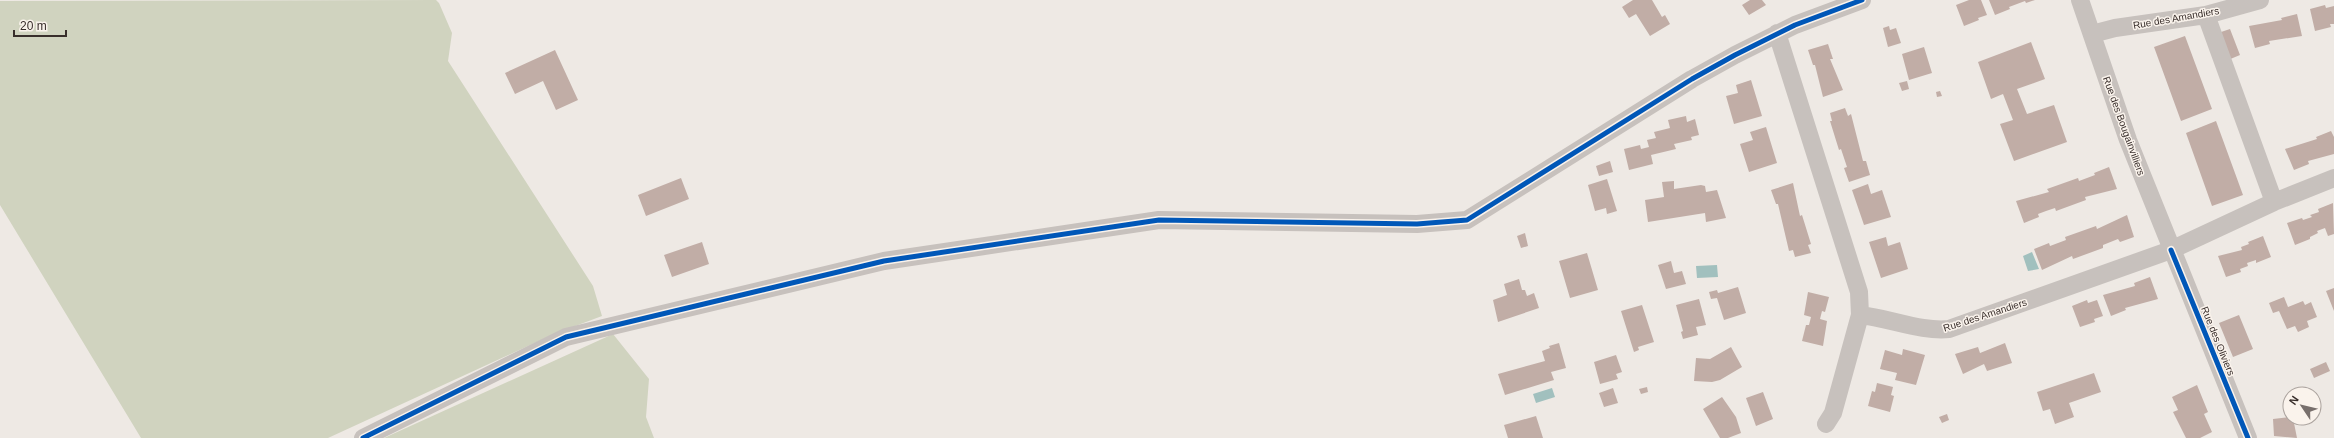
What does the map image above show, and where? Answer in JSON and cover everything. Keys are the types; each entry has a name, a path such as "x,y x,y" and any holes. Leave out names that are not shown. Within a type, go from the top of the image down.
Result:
{"street":[{"path":"363,438 566,337 884,261 1159,220 1417,224 1468,220 1692,79 1777,33 1862,0"},
{"name":"Rue des Bougainvilliers","path":"2080,0 2128,140 2171,250"},
{"name":"Rue des Amandiers","path":"2092,34 2115,28 2206,15 2260,0"},
{"path":"2206,15 2274,202"},
{"path":"1777,33 1859,292 1860,315 1833,413 1826,424"},
{"name":"Rue des Amandiers","path":"1860,315 1883,318 1935,331 1948,329 2171,250 2274,202 2334,178"},
{"name":"Rue des Oliviers","path":"2171,250 2248,438"}],"green space":[{"path":"436,0 439,3 452,33 448,61 593,286 602,316 554,334 328,438 141,438 0,205 0,1"},
{"path":"613,334 649,379 646,417 654,438 384,438"}],"water":[{"path":"2032,252 2039,269 2028,271 2023,256"},
{"path":"1717,265 1718,277 1697,278 1696,266"},
{"path":"1552,388 1555,397 1536,403 1533,394"}],"building":[{"path":"1633,0 1652,0 1662,17 1665,15 1670,24 1650,36 1636,14 1629,18 1622,7"},
{"path":"1750,0 1762,0 1766,5 1749,15 1742,5"},
{"path":"1969,0 1981,0 1987,15 1964,26 1956,5"},
{"path":"1989,0 2035,0 2026,3 2025,1 2009,7 2010,9 1995,15"},
{"path":"2325,5 2326,8 2334,6 2334,24 2330,24 2331,27 2315,31 2310,9"},
{"path":"2297,14 2302,36 2269,41 2270,44 2255,48 2249,26 2282,20 2281,18"},
{"path":"1889,26 1890,30 1896,28 1901,43 1888,47 1883,28"},
{"path":"2230,29 2240,55 2228,60 2218,33"},
{"path":"2185,36 2212,109 2181,121 2154,47"},
{"path":"2031,42 2045,79 2017,89 2027,114 2054,105 2067,142 2014,161 2000,124 2013,120 2003,94 1991,99 1978,62"},
{"path":"1828,44 1833,59 1830,59 1843,90 1823,97 1815,65 1813,65 1808,50"},
{"path":"1924,47 1932,73 1909,80 1902,54"},
{"path":"555,50 578,100 556,110 543,81 515,94 505,73"},
{"path":"1751,80 1762,116 1734,124 1726,96 1738,93 1736,85"},
{"path":"1907,81 1909,89 1902,91 1899,83"},
{"path":"1940,91 1942,96 1937,97 1936,92"},
{"path":"1845,108 1848,116 1851,114 1863,161 1866,161 1870,175 1849,182 1844,168 1847,167 1841,149 1839,150 1830,121 1832,121 1830,113"},
{"path":"1686,116 1687,122 1695,119 1699,135 1691,137 1692,140 1674,144 1676,149 1651,155 1653,164 1629,170 1624,149 1640,145 1641,149 1649,147 1647,140 1656,138 1654,132 1670,128 1668,120"},
{"path":"2216,121 2243,195 2212,206 2186,133"},
{"path":"1766,127 1777,163 1749,172 1740,144 1753,140 1750,132"},
{"path":"2331,131 2334,137 2334,154 2308,161 2309,164 2294,170 2285,149 2317,139 2316,137"},
{"path":"1610,161 1613,172 1599,176 1596,166"},
{"path":"2109,167 2117,189 2085,197 2086,200 2056,211 2055,208 2046,211 2038,214 2039,217 2024,223 2016,201 2049,192 2047,189 2078,178 2079,181 2095,175 2094,173"},
{"path":"681,178 689,199 646,216 638,195"},
{"path":"1607,179 1617,211 1607,214 1606,208 1595,211 1588,185"},
{"path":"1674,181 1674,189 1701,185 1705,186 1706,192 1717,190 1726,218 1706,222 1705,213 1648,222 1645,200 1664,197 1662,182"},
{"path":"1793,183 1800,216 1802,215 1811,244 1808,245 1811,253 1795,257 1793,250 1789,251 1778,204 1776,204 1771,190"},
{"path":"1868,184 1871,194 1882,190 1891,217 1864,225 1852,190"},
{"path":"2333,203 2334,234 2328,236 2325,228 2317,231 2318,233 2310,237 2310,239 2295,245 2287,223 2302,218 2303,220 2312,217 2310,215 2319,212 2318,209"},
{"path":"2127,215 2134,237 2120,242 2118,239 2103,245 2103,248 2073,259 2072,256 2042,270 2034,249 2049,243 2050,246 2066,240 2065,237 2096,226 2097,229"},
{"path":"1525,233 1528,246 1521,248 1517,236"},
{"path":"2263,236 2271,257 2256,263 2256,260 2247,263 2248,266 2240,269 2241,272 2226,277 2218,256 2242,250 2241,247 2249,244 2248,242"},
{"path":"1886,237 1888,246 1900,242 1908,269 1881,278 1869,242"},
{"path":"702,242 709,264 672,277 664,255"},
{"path":"1587,253 1598,290 1570,298 1559,261"},
{"path":"1671,261 1674,273 1682,271 1686,284 1666,289 1658,265"},
{"path":"2150,277 2158,299 2125,308 2126,310 2111,316 2103,295 2135,286 2134,283"},
{"path":"1519,279 1522,290 1525,290 1527,296 1534,293 1539,308 1498,322 1493,300 1507,295 1504,284"},
{"path":"1738,287 1746,313 1724,320 1717,298 1711,299 1709,292 1717,290 1718,293"},
{"path":"2334,288 2334,311 2326,291"},
{"path":"1808,292 1829,297 1825,312 1822,311 1820,319 1827,321 1823,346 1802,341 1806,325 1809,325 1811,317 1804,315"},
{"path":"2284,297 2288,307 2303,301 2305,305 2311,302 2317,317 2307,321 2309,327 2298,332 2295,326 2287,329 2279,311 2273,313 2269,303"},
{"path":"1699,299 1706,325 1696,327 1698,335 1683,339 1681,332 1683,331 1676,305"},
{"path":"2087,300 2088,303 2097,300 2103,316 2094,319 2095,322 2080,327 2072,306"},
{"path":"1642,305 1654,342 1638,347 1639,350 1634,352 1621,311"},
{"path":"2239,315 2253,349 2233,357 2219,323"},
{"path":"1559,343 1566,368 1551,372 1554,380 1505,395 1498,374 1545,361 1542,351 1550,348 1549,346"},
{"path":"2005,343 2012,363 1987,371 1984,364 1963,374 1955,354 1978,347 1980,353"},
{"path":"1731,347 1742,367 1720,380 1712,382 1694,381 1696,358 1710,359"},
{"path":"1903,349 1925,355 1916,385 1895,380 1897,373 1880,369 1885,350 1902,355"},
{"path":"1616,355 1622,372 1616,374 1618,379 1600,384 1594,362"},
{"path":"2326,362 2330,371 2314,378 2310,369"},
{"path":"2094,373 2101,392 2069,403 2074,417 2055,424 2050,409 2043,411 2037,392"},
{"path":"1877,383 1893,387 1891,395 1894,396 1890,412 1868,406 1872,391 1875,392"},
{"path":"2197,385 2208,412 2204,414 2212,432 2200,438 2186,438 2173,412 2178,410 2172,397"},
{"path":"1647,387 1648,392 1641,394 1639,389"},
{"path":"1613,388 1618,403 1604,407 1599,393"},
{"path":"1763,392 1773,419 1756,426 1746,398"},
{"path":"1722,397 1736,417 1741,433 1728,438 1720,438 1703,409"},
{"path":"1947,414 1949,420 1942,423 1939,417"},
{"path":"1536,416 1543,438 1508,438 1504,425"},
{"path":"2282,418 2282,426 2295,426 2297,438 2274,436 2273,419"}],"cycle path":[{"path":"363,438 566,337 884,261 1159,220 1417,224 1467,220 1692,79 1735,55 1795,25 1862,0"},
{"path":"2171,250 2248,438"}]}
